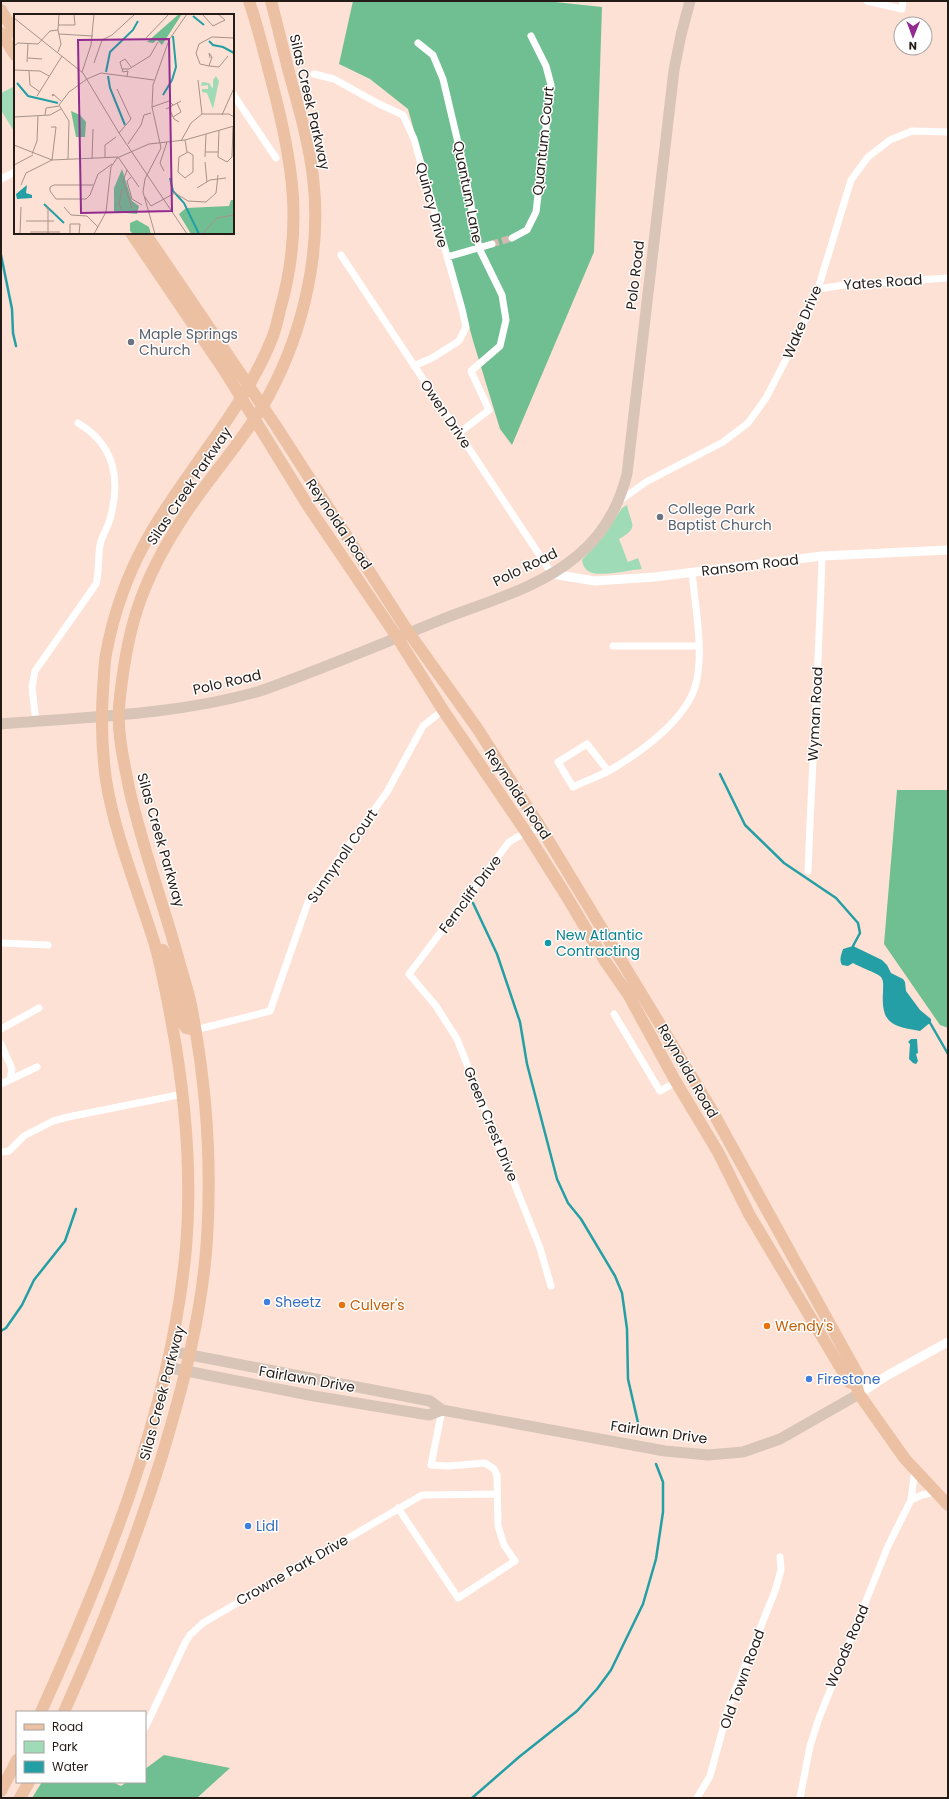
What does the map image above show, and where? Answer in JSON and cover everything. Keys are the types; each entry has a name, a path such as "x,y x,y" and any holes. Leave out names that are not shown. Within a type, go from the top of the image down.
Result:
{"main road":[{"name":"Silas Creek Parkway","path":"40,1711 89,1603 113,1541 150,1429 177,1319 185,1257 188,1207 188,1147 183,1094 172,1023 156,950 121,839 106,780 102,714 105,658 120,598 144,544 245,392 273,336 288,284 293,248 295,209 291,168 283,126 259,30 249,1"},
{"name":"Silas Creek Parkway","path":"64,1711 103,1622 130,1554 151,1490 187,1372 202,1289 207,1241 209,1191 207,1130 203,1086 195,1030 190,1001 164,906 136,817 124,765 118,714 125,661 137,609 158,559 186,513 270,394 288,352 303,311 311,267 315,224 313,179 306,135 271,1"},
{"name":"Polo Road","path":"1,724 146,712 227,701 260,691 520,590 552,574 578,555 592,542 605,526 618,502 627,474 674,70 690,1"},
{"path":"1,10 14,30"},
{"path":"1,33 14,53"},
{"name":"Reynolda Road","path":"132,234 230,370 276,426 403,635 443,710 526,832 605,961 628,994 676,1082 718,1152 749,1214 786,1276 794,1293 849,1382 858,1389 905,1459 948,1505"},
{"name":"Reynolda Road","path":"146,234 230,370 266,438 310,509 403,635 477,728 541,828 710,1107 858,1375 858,1389"},
{"path":"142,906 152,920 160,940 175,985 184,1025 186,1028 195,1030"},
{"name":"Fairlawn Drive","path":"170,1351 430,1401 442,1410 665,1451 708,1455 743,1452 780,1439 858,1389"},
{"name":"Fairlawn Drive","path":"166,1367 429,1416 442,1410"},
{"path":"1,1791 16,1762"},
{"path":"20,1798 28,1783"}],"street":[{"path":"867,1 902,9 903,1"},
{"name":"Quantum Court","path":"512,238 527,230 536,212 552,85 546,66 531,36"},
{"name":"Quantum Lane","path":"418,43 433,55 443,79 464,168 478,248 502,295 506,320 500,346 471,371 489,410 459,433"},
{"name":"Quincy Drive","path":"314,74 334,79 379,104 403,115 414,139 466,327 459,341 432,358 414,366"},
{"path":"234,95 276,158"},
{"name":"Wake Drive","path":"618,502 646,482 723,442 748,423 766,398 796,340 818,288 851,180 868,157 890,140 912,131 948,132"},
{"path":"1,179 14,172"},
{"path":"447,257 492,244"},
{"name":"Owen Drive","path":"341,255 552,574"},
{"name":"Yates Road","path":"818,288 948,278"},
{"path":"36,722 32,688 35,671 96,584 101,540 110,520 113,505 114,475 111,461 105,447 90,430 78,423"},
{"name":"Ransom Road","path":"552,574 595,581 692,572 822,556 948,550"},
{"name":"Wyman Road","path":"808,871 812,764 820,639 822,556"},
{"path":"608,770 587,744 558,762 573,787 616,767 649,743 672,723 687,706 695,687 698,668 698,646 692,572"},
{"path":"613,646 698,646"},
{"name":"Sunnynoll Court","path":"195,1030 270,1011 308,902 387,792 423,726 443,710"},
{"name":"Ferncliff Drive","path":"408,974 509,842 526,832 541,828"},
{"path":"1,943 48,945"},
{"name":"Green Crest Drive","path":"408,974 436,1006 457,1039 540,1248 551,1286"},
{"path":"1,1029 39,1008"},
{"path":"614,1014 660,1091 676,1082"},
{"path":"1,1044 12,1069 10,1079"},
{"path":"1,1084 37,1067"},
{"path":"1,1152 9,1151 24,1136 53,1121 183,1094"},
{"path":"858,1389 883,1378 948,1342"},
{"path":"398,1508 458,1598 515,1561 500,1536 498,1526 497,1475 494,1469 488,1464 481,1463 448,1466 431,1465 442,1410"},
{"name":"Woods Road","path":"800,1798 810,1746 829,1689 888,1546 911,1500 915,1469"},
{"path":"911,1500 922,1495 935,1492"},
{"name":"Crowne Park Drive","path":"146,1726 185,1643 197,1627 413,1499 429,1494 497,1494"},
{"name":"Old Town Road","path":"697,1798 710,1776 729,1706 775,1591 781,1570 780,1557"}],"green space":[{"path":"353,1 546,1 602,7 594,252 512,445 500,429 474,344 408,109 370,79 339,64"},
{"path":"13,87 14,89 14,131 1,110 1,93"},
{"path":"627,505 632,521 632,528 626,535 619,539 628,562 638,558 642,569 606,574 592,573 588,571 582,560 603,537 622,508"},
{"path":"897,790 948,790 948,1028 940,1025 884,944"},
{"path":"164,1755 230,1768 197,1798 32,1798 41,1783 114,1783 121,1786 126,1783 146,1783 146,1768"}],"water":[{"path":"853,946 882,960 887,965 891,973 903,979 905,982 906,991 920,1010 931,1019 931,1022 920,1031 895,1025 890,1022 884,1011 883,980 881,977 853,963 848,966 842,965 841,963 840,959 843,949"},
{"path":"911,1039 917,1039 918,1053 916,1054 918,1061 916,1064 909,1059 910,1044 908,1042"}],"waterway":[{"path":"1,255 12,309 13,333 16,346"},
{"path":"720,774 745,825 784,863 836,898 858,923 860,933 853,946 854,950"},
{"path":"473,903 497,954 520,1022 527,1064 557,1179 568,1203 581,1219 615,1276 622,1293 627,1329 628,1379 639,1427"},
{"path":"929,1021 948,1054"},
{"path":"1,1331 6,1328 22,1305 34,1280 65,1241 76,1209"},
{"path":"472,1798 519,1757 577,1711 597,1689 611,1670 643,1604 656,1559 663,1512 663,1482 656,1464"}],"tunnel":[{"path":"492,244 512,238"}],"place":[{"name":"Maple Springs Church","path":"131,342"},
{"name":"College Park Baptist Church","path":"660,517"},
{"name":"New Atlantic Contracting","path":"548,943"},
{"name":"Sheetz","path":"267,1302"},
{"name":"Culver's","path":"342,1305"},
{"name":"Wendy's","path":"767,1326"},
{"name":"Firestone","path":"809,1379"},
{"name":"Lidl","path":"248,1526"}]}
